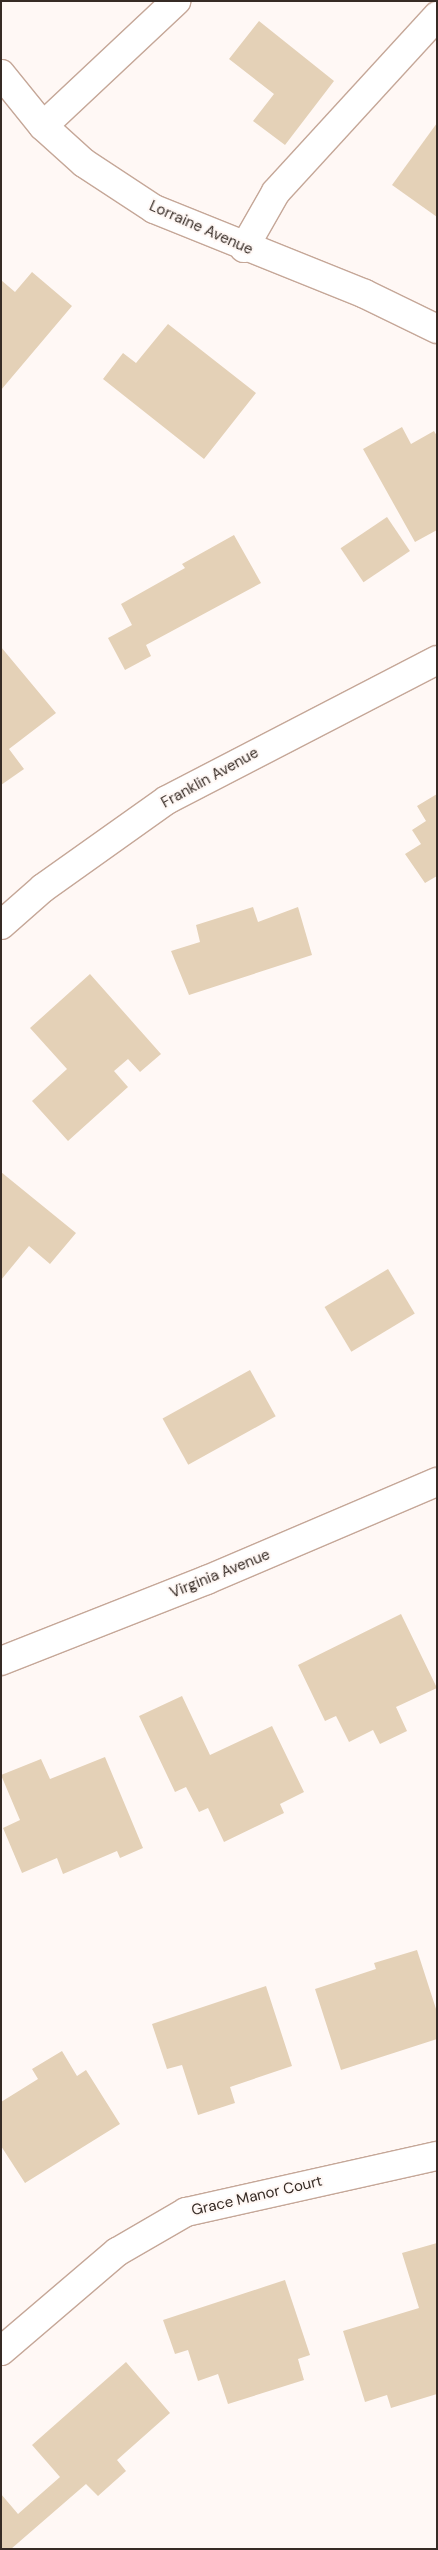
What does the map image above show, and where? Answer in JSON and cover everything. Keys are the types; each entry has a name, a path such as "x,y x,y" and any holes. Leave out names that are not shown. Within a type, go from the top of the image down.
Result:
{"street":[{"path":"43,126 176,1"},
{"path":"244,248 276,192 437,16"},
{"name":"Lorraine Avenue","path":"1,74 43,126 84,163 154,210 244,248 365,294 437,329"},
{"name":"Franklin Avenue","path":"1,925 43,888 167,800 437,660"},
{"name":"Virginia Avenue","path":"1,1661 208,1580 437,1482"},
{"name":"Grace Manor Court","path":"1,2351 117,2252 186,2212 437,2156"}],"building":[{"path":"259,21 334,81 285,145 253,121 274,94 229,59"},
{"path":"437,123 437,217 392,185"},
{"path":"32,272 72,306 1,390 1,280 15,292"},
{"path":"168,324 256,393 204,459 103,379 123,353 136,363"},
{"path":"402,427 411,444 434,431 437,436 437,530 415,542 363,449"},
{"path":"387,517 410,551 364,582 341,548"},
{"path":"234,535 261,583 146,645 151,656 125,670 108,638 132,625 121,604 185,568 182,564"},
{"path":"1,647 56,713 9,749 24,769 1,785"},
{"path":"437,794 437,876 425,883 405,854 421,844 412,830 426,821 417,806"},
{"path":"253,907 258,922 298,907 312,955 189,995 171,951 200,942 196,925"},
{"path":"90,974 161,1054 140,1072 128,1059 114,1071 128,1087 68,1141 32,1101 67,1069 30,1028"},
{"path":"1,1172 76,1233 50,1264 29,1246 1,1280"},
{"path":"388,1269 415,1314 351,1352 325,1307"},
{"path":"250,1370 276,1416 188,1465 163,1418"},
{"path":"401,1614 437,1688 396,1707 407,1731 380,1744 373,1730 349,1742 336,1716 325,1721 298,1665"},
{"path":"182,1696 210,1755 272,1726 304,1792 280,1804 284,1813 224,1842 208,1808 199,1812 186,1787 175,1792 139,1716"},
{"path":"105,1757 143,1848 120,1858 117,1851 63,1874 57,1858 22,1873 3,1828 20,1820 1,1775 41,1759 50,1779"},
{"path":"417,1950 437,2012 437,2039 341,2070 315,1989 376,1969 374,1963"},
{"path":"266,1986 292,2066 230,2087 235,2103 198,2115 182,2065 167,2069 152,2024"},
{"path":"62,2051 77,2076 86,2070 120,2124 25,2183 1,2146 1,2102 38,2079 32,2069"},
{"path":"437,2243 437,2394 391,2408 387,2395 365,2402 343,2331 419,2308 402,2253"},
{"path":"285,2280 310,2355 298,2359 304,2380 228,2404 218,2374 198,2381 188,2350 175,2354 163,2320"},
{"path":"126,2362 170,2413 117,2460 126,2471 98,2496 86,2484 11,2549 1,2549 1,2494 18,2514 60,2477 32,2445"}]}
